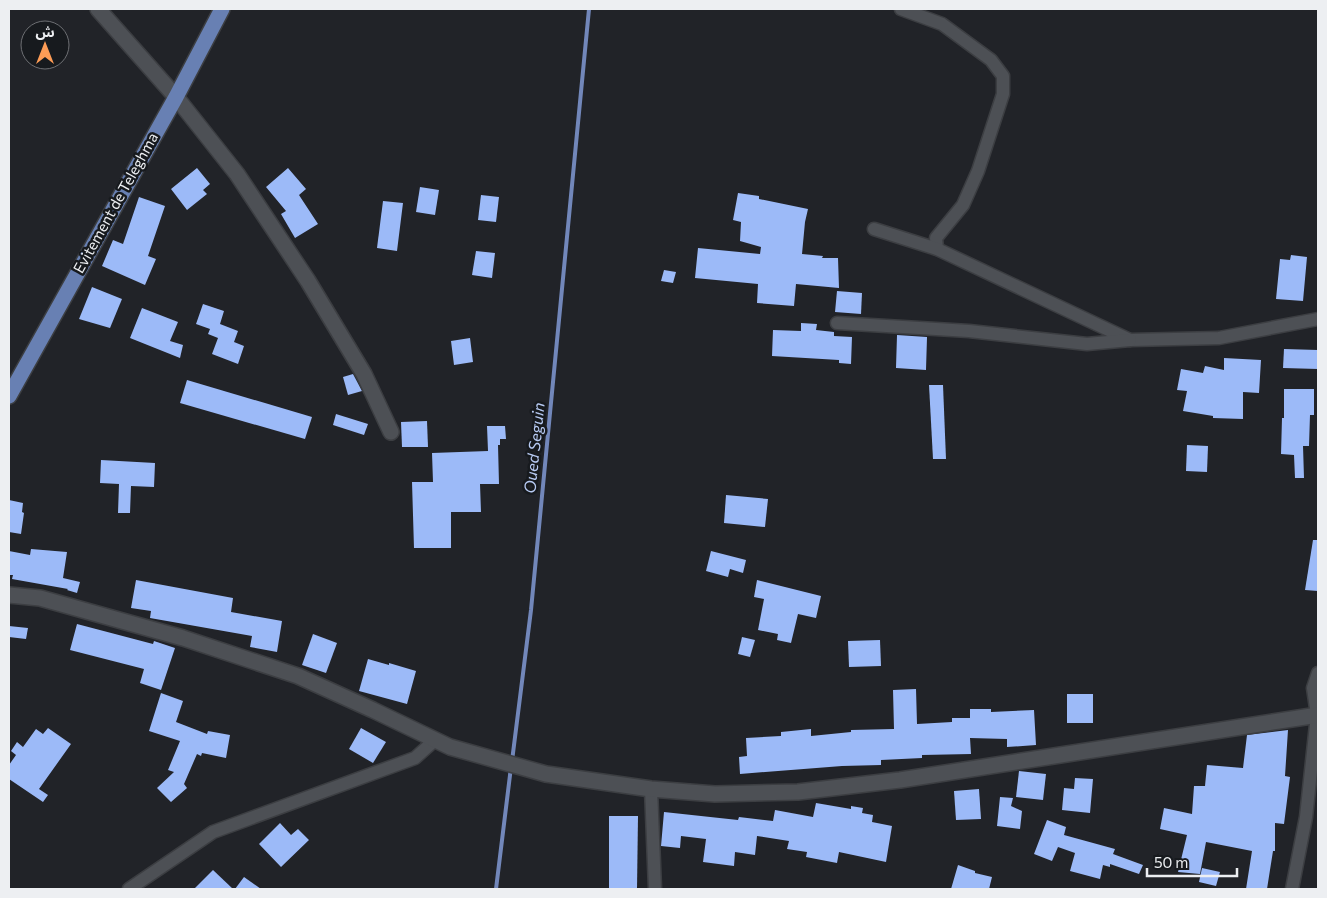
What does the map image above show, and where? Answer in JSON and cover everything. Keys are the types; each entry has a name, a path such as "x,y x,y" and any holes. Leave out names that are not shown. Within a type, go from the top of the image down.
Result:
{"main road":[{"path":"98,9 176,97 236,174 308,281 364,374 390,432"},
{"name":"Evitement de Teleghma","path":"9,396 176,97 222,9"},
{"path":"9,595 40,598 183,638 298,676 450,747 546,774 651,790 715,794 817,790 900,780 1317,715"}],"street":[{"path":"901,9 942,24 991,60 1003,76 1003,94 978,171 963,205 936,238 937,250"},
{"path":"874,229 937,250 1130,340"},
{"path":"837,323 969,331 1087,344 1130,340 1218,338 1318,319"},
{"path":"1292,889 1306,817 1317,715 1313,688 1318,673"},
{"path":"129,889 214,832 415,758 435,740"},
{"path":"651,790 655,889"}],"building":[{"path":"197,168 210,184 203,190 207,194 187,210 171,189"},
{"path":"288,168 306,189 299,195 318,224 295,238 281,214 286,211 266,187"},
{"path":"420,187 439,190 435,215 416,212"},
{"path":"738,193 759,196 759,199 808,209 802,254 823,256 822,258 838,258 839,288 796,284 794,306 757,303 758,284 695,278 698,248 760,254 761,247 740,241 741,222 733,220"},
{"path":"481,195 499,197 496,222 478,220"},
{"path":"139,197 165,206 148,256 156,259 145,285 102,266 113,240 123,244"},
{"path":"383,201 403,203 397,251 377,248"},
{"path":"476,251 495,253 492,278 472,275"},
{"path":"1291,255 1307,257 1303,301 1276,299 1280,259 1290,260"},
{"path":"664,270 676,272 673,283 661,281"},
{"path":"92,287 122,299 110,328 79,319"},
{"path":"837,291 862,293 861,314 835,312"},
{"path":"203,304 224,311 220,324 238,331 234,342 244,346 238,364 212,354 218,338 208,334 210,329 196,324"},
{"path":"142,308 178,322 170,341 183,345 180,358 130,338"},
{"path":"801,323 817,324 816,330 834,332 834,336 852,337 851,364 839,363 839,360 772,356 773,330 801,331"},
{"path":"897,335 927,337 926,370 896,368"},
{"path":"470,338 473,362 454,365 451,341"},
{"path":"1284,349 1318,350 1318,369 1283,368"},
{"path":"1224,358 1261,360 1259,393 1243,392 1243,419 1213,418 1213,416 1183,411 1187,391 1177,390 1181,369 1203,373 1205,366 1224,370"},
{"path":"353,374 362,391 348,395 343,377"},
{"path":"187,380 312,417 305,439 180,403"},
{"path":"929,385 943,385 946,459 933,459"},
{"path":"1284,389 1314,389 1314,415 1310,415 1309,446 1303,446 1304,478 1295,478 1294,455 1281,454"},
{"path":"336,414 368,424 364,435 333,425"},
{"path":"427,421 428,447 402,447 401,422"},
{"path":"487,426 505,426 506,439 500,439 500,445 498,445 499,484 480,484 481,512 451,512 451,548 414,548 412,482 433,482 432,453 488,451"},
{"path":"1187,445 1208,446 1207,472 1186,471"},
{"path":"101,460 155,463 154,487 131,486 130,513 118,513 119,484 100,483"},
{"path":"726,495 768,499 765,527 724,523"},
{"path":"9,500 23,503 22,512 24,513 21,534 9,532"},
{"path":"1313,540 1318,540 1318,591 1305,590"},
{"path":"31,549 67,552 63,578 80,582 77,593 68,589 12,579 13,575 9,575 9,551 30,555"},
{"path":"711,551 746,560 743,573 730,569 728,577 706,571"},
{"path":"136,580 233,598 231,612 282,621 277,652 250,647 252,636 150,618 151,611 131,608"},
{"path":"757,580 821,596 816,618 798,614 791,643 777,640 778,634 758,630 764,599 754,597"},
{"path":"77,624 153,644 154,641 175,648 161,690 140,683 144,669 70,650"},
{"path":"9,626 28,628 26,639 9,637"},
{"path":"313,634 337,643 326,673 302,665"},
{"path":"742,637 755,640 750,657 738,654"},
{"path":"880,640 881,666 849,667 848,641"},
{"path":"368,659 416,671 407,704 359,691"},
{"path":"916,689 917,724 952,722 952,718 970,718 970,709 991,709 991,712 1034,710 1036,745 1007,747 1007,739 970,738 971,754 922,755 922,758 881,760 881,765 740,774 739,757 747,756 746,738 781,736 781,732 811,729 811,736 851,732 851,730 894,729 893,690"},
{"path":"161,693 183,701 176,722 207,734 208,731 230,735 226,758 202,753 201,756 197,754 184,784 187,788 171,802 157,788 174,772 168,770 180,741 149,731"},
{"path":"1067,694 1093,694 1093,723 1067,723"},
{"path":"48,728 71,744 39,789 48,795 43,802 9,779 9,765 16,755 11,751 17,742 23,747 36,729 43,734"},
{"path":"361,728 386,742 373,763 349,749"},
{"path":"1288,730 1285,776 1290,777 1284,824 1275,823 1275,851 1273,851 1267,889 1246,889 1252,851 1206,842 1200,874 1178,872 1187,835 1160,829 1164,808 1192,814 1194,786 1205,786 1207,765 1243,768 1247,735"},
{"path":"1019,771 1046,774 1043,800 1016,797"},
{"path":"1075,778 1093,779 1090,813 1062,810 1064,788 1074,789"},
{"path":"979,789 981,819 956,820 954,791"},
{"path":"1000,797 1013,798 1011,806 1022,811 1020,829 997,826"},
{"path":"816,803 851,809 851,806 863,808 862,813 873,815 872,822 892,826 886,862 839,852 837,863 806,857 807,852 787,849 789,841 757,836 755,855 735,852 734,866 703,862 706,839 681,836 680,848 661,846 664,812 738,820 739,817 773,821 775,810 813,817"},
{"path":"609,816 638,816 637,889 609,889"},
{"path":"1047,820 1066,827 1064,835 1115,849 1113,854 1143,865 1139,874 1110,864 1110,867 1103,865 1100,879 1070,871 1075,853 1058,847 1052,861 1034,854"},
{"path":"280,823 291,835 298,829 309,840 281,867 259,844"},
{"path":"958,865 975,871 975,873 992,877 989,889 951,889"},
{"path":"1202,868 1220,872 1216,886 1199,882"},
{"path":"213,870 233,889 194,889"},
{"path":"244,877 261,889 235,889"}],"waterway":[{"name":"Oued Seguin","path":"512,761 531,610 589,9"},
{"name":"Oued Seguin","path":"496,889 511,767"}]}
